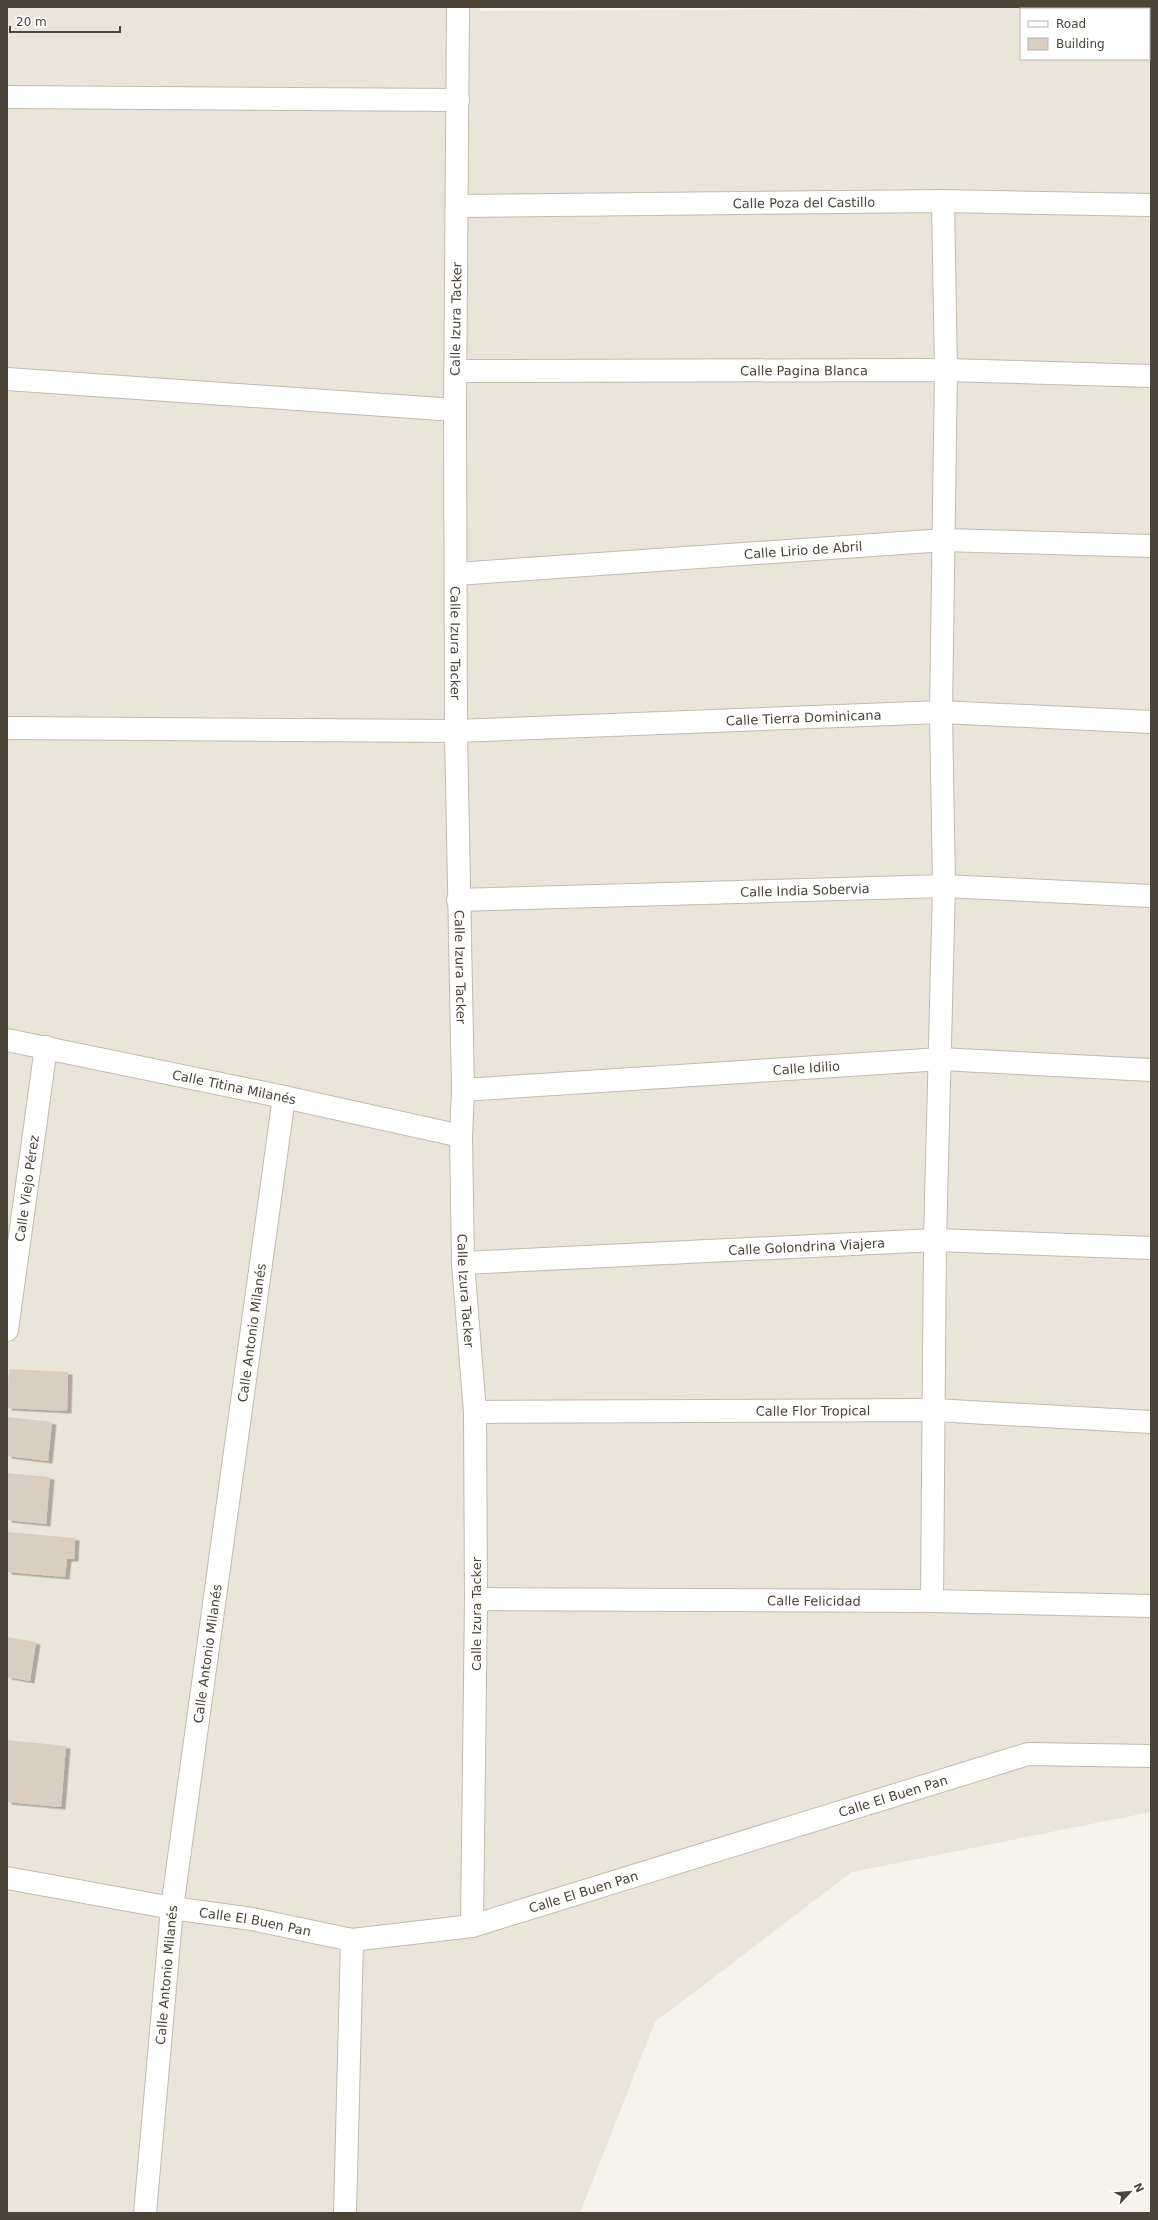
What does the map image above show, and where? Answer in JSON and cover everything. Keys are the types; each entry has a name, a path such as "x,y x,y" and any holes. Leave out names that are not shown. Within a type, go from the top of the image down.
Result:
{"street":[{"name":"Calle Izura Tacker","path":"458,7 455,410 456,731 462,1090 461,1136 463,1263 475,1412 476,1599 472,1926"},
{"path":"7,97 458,100"},
{"path":"932,1601 935,1240 941,1058 944,886 941,712 945,540 946,370 943,201"},
{"name":"Calle Poza del Castillo","path":"457,206 943,201 1151,205"},
{"name":"Calle Pagina Blanca","path":"456,371 946,370 1151,376"},
{"path":"7,379 455,410"},
{"name":"Calle Lirio de Abril","path":"456,574 945,540 1151,546"},
{"name":"Calle Tierra Dominicana","path":"7,728 456,731 941,712 1151,722"},
{"name":"Calle India Sobervia","path":"458,900 944,886 1151,896"},
{"name":"Calle Titina Milanés","path":"7,1040 284,1096 461,1136"},
{"name":"Calle Viejo Pérez","path":"7,1330 46,1047"},
{"name":"Calle Idilio","path":"462,1090 941,1058 1151,1070"},
{"name":"Calle Antonio Milanés","path":"145,2213 172,1908 284,1096"},
{"name":"Calle Golondrina Viajera","path":"463,1263 935,1240 1151,1248"},
{"name":"Calle Flor Tropical","path":"475,1412 934,1410 1151,1422"},
{"name":"Calle Felicidad","path":"476,1599 932,1601 1151,1606"},
{"name":"Calle El Buen Pan","path":"7,1878 172,1908 252,1919 352,1940 472,1926 1028,1754 1151,1756"},
{"path":"345,2213 352,1940"}],"shaded area":[{"path":"7,7 480,7 480,11 1151,7 1151,1812 852,1872 655,2022 580,2213 7,2213"}],"building":[{"path":"9,1369 68,1372 67,1411 7,1408"},
{"path":"7,1417 52,1422 48,1461 7,1456"},
{"path":"7,1473 50,1477 46,1524 7,1520"},
{"path":"8,1532 75,1538 74,1559 67,1559 65,1577 7,1572"},
{"path":"7,1637 36,1642 30,1681 7,1677"},
{"path":"7,1740 66,1746 61,1807 7,1802"}]}
